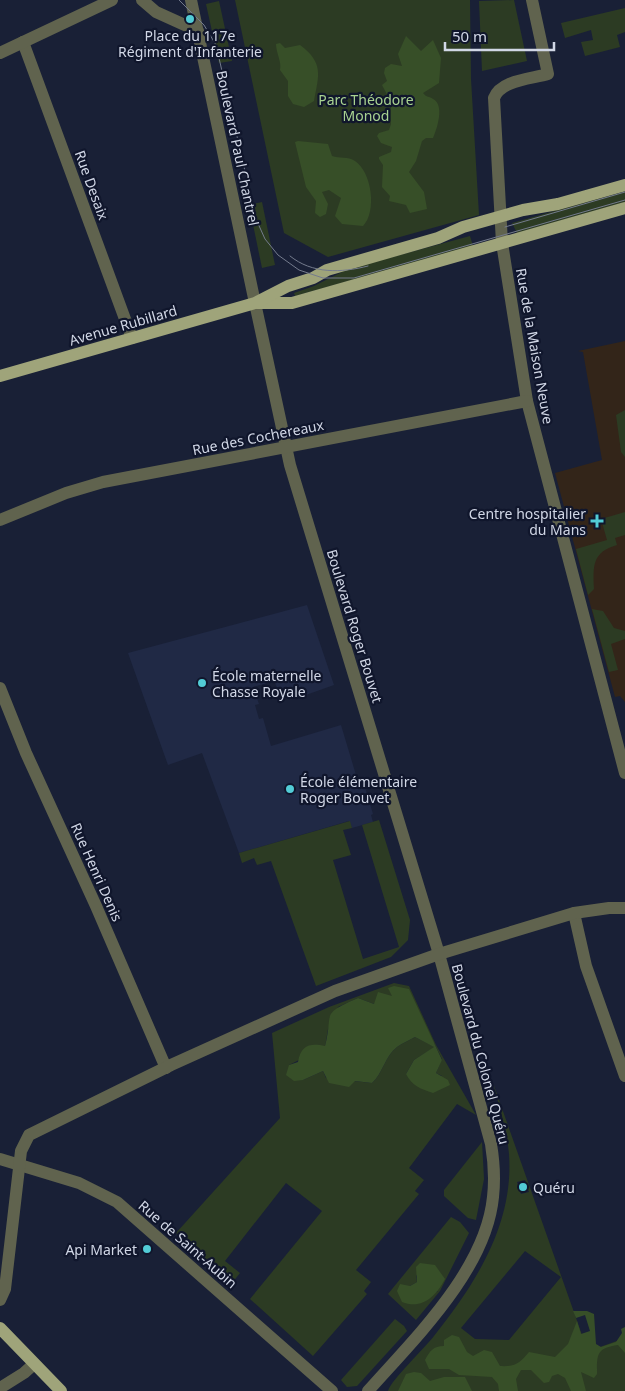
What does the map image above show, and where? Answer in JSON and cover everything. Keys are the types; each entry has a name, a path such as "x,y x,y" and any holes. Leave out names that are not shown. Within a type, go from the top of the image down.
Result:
{"main road":[{"name":"Avenue Rubillard","path":"0,376 255,303 288,286 313,278 327,270 438,238 500,214 558,204 625,185"},
{"name":"Avenue Rubillard","path":"255,303 292,303 625,208"},
{"path":"0,1328 61,1391"}],"street":[{"path":"0,53 112,0"},
{"path":"142,0 156,12 198,31"},
{"path":"502,243 495,96 505,85 548,74 532,0"},
{"name":"Boulevard Paul Chantrel","path":"189,3 198,31 255,303"},
{"name":"Rue Desaix","path":"23,42 132,338"},
{"name":"Rue de la Maison Neuve","path":"502,243 527,401 625,773"},
{"name":"Boulevard Roger Bouvet","path":"255,303 285,447 439,954"},
{"name":"Rue des Cochereaux","path":"0,520 66,493 103,482 527,401"},
{"name":"Rue Henri Denis","path":"0,688 26,753 96,906 166,1068"},
{"path":"0,1300 5,1289 21,1151 29,1135 166,1068 335,991 439,954 574,913 609,908 625,908"},
{"path":"574,913 586,966 625,1076"},
{"name":"Boulevard du Colonel Quéru","path":"368,1391 438,1311 460,1280 488,1222 493,1199 494,1171 491,1144 439,954"},
{"name":"Rue de Saint-Aubin","path":"0,1159 79,1183 117,1202 332,1391"},
{"path":"0,1388 24,1373 34,1364"}],"shaded area":[{"name":"Centre hospitalier du Mans","path":"625,341 625,702 620,696 615,697 555,473 602,460 583,352 578,351"},
{"path":"307,605 334,685 303,696 279,692 274,681 253,687 259,704 255,705 259,719 263,718 271,746 341,725 359,785 364,784 373,814 371,815 373,822 352,828 349,821 239,853 202,753 168,765 128,653"}],"green space":[{"name":"Parc Théodore Monod","path":"235,0 470,0 471,79 479,215 328,257 284,233"},
{"path":"514,0 527,61 482,71 479,1"},
{"path":"219,1 232,61 219,63 206,4"},
{"path":"625,8 625,32 617,35 620,47 585,56 581,42 593,40 591,30 565,38 561,23"},
{"path":"406,36 421,51 433,40 441,58 439,83 423,93 437,102 439,106 436,129 433,138 426,138 422,141 416,161 409,172 424,192 427,209 410,213 406,205 389,201 390,196 382,187 383,165 379,157 391,152 392,147 381,143 377,136 379,133 389,130 391,124 391,102 382,85 387,81 384,73 385,68 391,64 402,66 398,54"},
{"path":"280,43 285,48 300,45 308,52 316,64 318,77 314,101 304,107 293,104 288,96 288,81 280,70 276,47 276,44"},
{"path":"295,142 328,144 332,156 352,159 361,166 371,192 370,211 363,226 342,224 335,216 341,198 329,190 322,192 328,204 326,214 320,217 315,213 316,201 306,187"},
{"path":"625,191 625,202 517,233 512,223"},
{"path":"262,202 275,265 262,268 249,205"},
{"path":"470,236 473,246 295,296 294,293 314,286 348,269"},
{"path":"625,410 625,457 621,452 616,415"},
{"path":"625,512 625,535 615,538 617,545 598,556 594,567 594,589 588,595 576,549 607,540 601,519"},
{"path":"592,609 603,611 614,628 625,631 625,639 611,644 618,670 609,672"},
{"path":"379,820 410,920 408,940 391,957 316,986 271,861 257,865 254,858 242,863 239,853 350,821 352,828 343,830 351,855 333,860 363,959 399,947 362,825"},
{"path":"394,983 409,986 436,1045 476,1115 457,1104 409,1168 424,1180 415,1191 419,1194 356,1270 371,1282 364,1291 367,1294 313,1356 250,1299 322,1211 286,1183 225,1261 240,1273 232,1283 176,1233 280,1118 272,1033 329,1007","holes":["392,996 434,1043 442,1059 436,1073 442,1076 406,1074 414,1060 435,1047 415,1037 393,1051 372,1083 326,1078 323,1071 303,1080 289,1065 325,1047 328,1029 338,1007 358,998 374,1004"]},
{"path":"394,986 409,989 442,1060 436,1073 448,1080 450,1085 433,1093 417,1086 408,1078 406,1074 414,1060 434,1047 415,1037 393,1051 372,1083 355,1081 349,1087 329,1083 323,1071 303,1080 294,1081 286,1075 289,1065 298,1062 301,1052 307,1046 325,1046 329,1020 333,1012 358,998 374,1004 378,992 392,996 388,988"},
{"path":"493,1083 587,1349 589,1351 625,1338 625,1391 388,1391 395,1379 434,1336 464,1295 478,1274 499,1228 509,1180 509,1154 505,1127","holes":["525,1180 529,1192 521,1194 517,1182","525,1251 561,1277 509,1340 475,1339 461,1328"]},
{"path":"482,1142 484,1179 476,1220 468,1218 444,1196 444,1190"},
{"path":"451,1217 460,1222 469,1233 440,1291 416,1320 388,1294","holes":["416,1275 438,1292 410,1286 417,1282"]},
{"path":"420,1263 435,1265 445,1279 428,1300 416,1304 402,1302 397,1291 400,1284 410,1286 417,1282 416,1267"},
{"path":"573,1311 587,1311 594,1314 596,1344 601,1347 616,1342 622,1333 621,1329 625,1327 625,1353 618,1345 605,1348 599,1354 597,1374 594,1378 581,1372 586,1391 571,1391 565,1378 558,1374 552,1376 549,1382 544,1383 531,1370 521,1370 516,1379 518,1391 499,1391 498,1384 492,1377 459,1375 449,1369 429,1369 425,1360 432,1350 444,1346 444,1340 452,1335 459,1337 467,1352 473,1356 484,1350 492,1352 500,1366 517,1364 529,1352 555,1357 568,1344 577,1321 581,1334 590,1331 585,1315 576,1318"},
{"path":"395,1319 407,1331 357,1386 347,1387 341,1380"},
{"path":"421,1373 430,1381 444,1377 465,1377 472,1391 398,1391 406,1374"}],"tram line":[{"path":"179,0 204,25 216,45 256,219 265,239 278,255 299,270 323,278 354,278 625,200"},
{"path":"505,227 625,192"},
{"path":"290,256 299,262 317,269 337,271 368,266"}],"place":[{"name":"Place du 117e Régiment d'Infanterie","path":"190,19"},
{"name":"Centre hospitalier du Mans","path":"597,521"},
{"name":"École maternelle Chasse Royale","path":"202,683"},
{"name":"École élémentaire Roger Bouvet","path":"290,789"},
{"name":"Quéru","path":"523,1187"},
{"name":"Api Market","path":"147,1249"}]}
